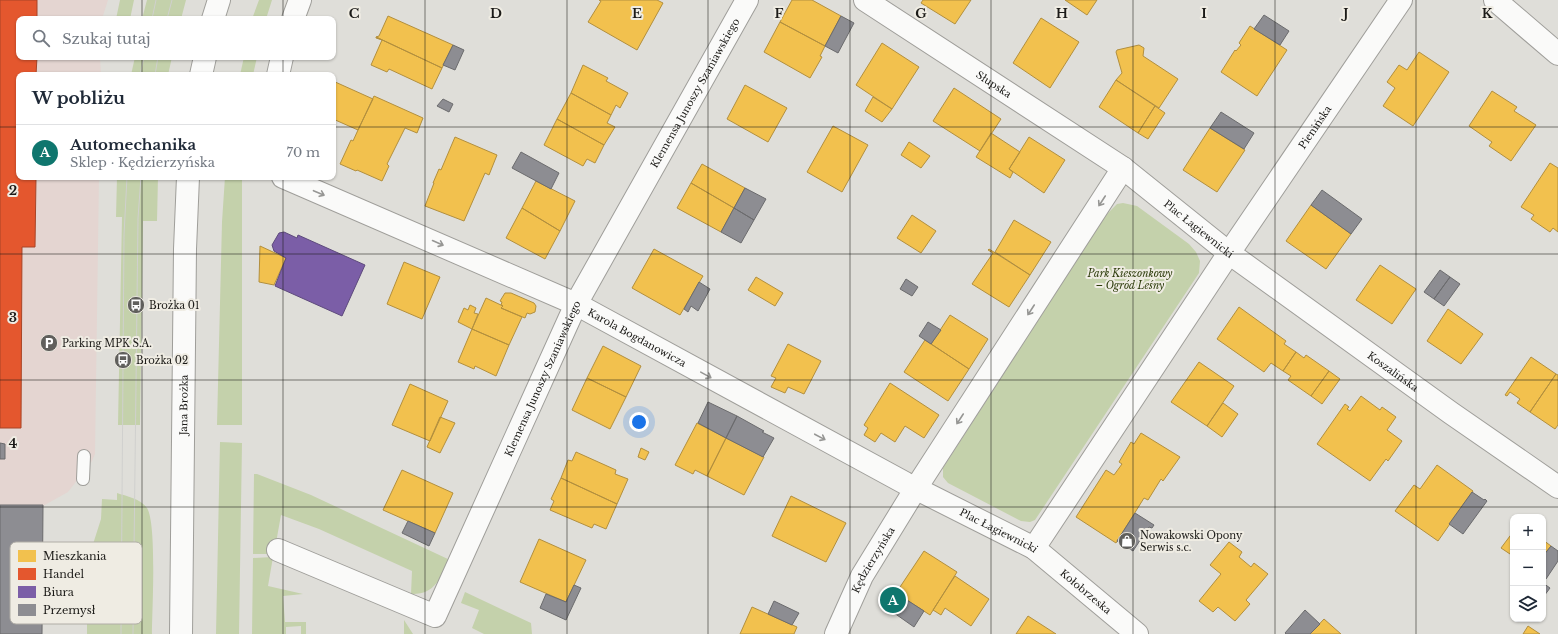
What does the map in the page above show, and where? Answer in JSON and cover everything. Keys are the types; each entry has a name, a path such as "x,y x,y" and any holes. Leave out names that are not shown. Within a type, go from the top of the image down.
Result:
{"street":[{"path":"214,16 219,0"},
{"path":"294,16 300,0"},
{"name":"Klemensa Junoszy Szaniawskiego","path":"278,550 435,616 576,304 747,0"},
{"name":"Słupska","path":"865,0 1123,168"},
{"name":"Pienińska","path":"1229,253 1401,0"},
{"path":"1495,0 1558,54"},
{"path":"202,72 204,60"},
{"path":"279,72 281,60"},
{"path":"916,488 1123,168"},
{"name":"Plac Łagiewnicki","path":"916,488 1034,548 1229,253 1123,168"},
{"name":"Jana Brożka","path":"182,634 185,249 188,180"},
{"name":"Karola Bogdanowicza","path":"290,180 576,304 916,488"},
{"name":"Koszalińska","path":"1229,253 1451,413 1558,486"},
{"name":"Kędzierzyńska","path":"836,634 862,576 916,488"},
{"name":"Kołobrzeska","path":"1034,548 1137,634"}],"lane":[{"path":"83,479 84,456"}],"shaded area":[{"path":"0,0 108,0 103,16 16,16 16,60 100,60 101,72 16,72 16,180 99,180 95,454 92,461 68,492 43,506 43,542 10,542 10,624 42,624 42,634 0,634"}],"green space":[{"path":"120,0 134,0 131,16 117,16"},
{"path":"147,0 186,0 182,16 143,16"},
{"path":"259,0 272,0 267,16 253,16"},
{"path":"134,60 171,60 169,72 132,72"},
{"path":"243,60 256,60 254,72 241,72"},
{"path":"117,180 158,180 157,221 143,221 140,425 118,425 122,217 116,217"},
{"path":"225,180 242,180 242,425 217,425 222,222"},
{"name":"Park Kieszonkowy – Ogród Leśny","path":"1123,203 1137,206 1189,244 1196,252 1200,261 1199,273 1035,520 1030,522 1021,521 948,483 943,477 943,468 1106,215 1117,204"},
{"path":"220,442 242,443 239,634 216,634"},
{"path":"254,474 311,495 450,560 436,584 426,592 411,594 412,571 319,529 281,515 274,554 253,554"},
{"path":"117,493 141,502 147,508 150,517 153,549 152,634 87,634 87,624 142,624 142,542 94,542 101,519 102,499 117,500"},
{"path":"273,557 268,586 303,594 283,596 285,622 306,622 306,634 301,634 301,626 286,627 286,634 252,634 253,558"},
{"path":"465,592 531,623 532,634 484,634 472,628 479,610 461,603"},
{"path":"404,620 413,634 404,634"}],"building: Mieszkania":[{"path":"599,0 657,0 663,3 637,50 588,22 601,1"},
{"path":"792,0 812,0 841,16 825,46 780,22"},
{"path":"923,0 971,0 955,24 921,3"},
{"path":"1065,0 1097,0 1087,15"},
{"path":"388,16 453,45 442,68 376,37 379,36"},
{"path":"1041,18 1079,42 1050,88 1013,63"},
{"path":"780,22 825,46 820,56 822,57 810,78 764,52"},
{"path":"1250,26 1287,50 1257,96 1221,72 1235,50 1236,51 1241,45 1239,43"},
{"path":"376,37 442,68 432,89 389,69 387,72 371,65 382,40"},
{"path":"882,43 919,67 892,109 856,85"},
{"path":"1139,45 1144,48 1143,56 1178,79 1159,108 1116,80 1122,73 1116,52 1117,50"},
{"path":"1419,52 1449,72 1413,126 1383,106 1395,88 1387,82 1399,65 1407,70"},
{"path":"583,65 608,78 606,81 628,93 620,108 616,105 611,115 571,93"},
{"path":"1116,80 1155,106 1138,133 1099,107"},
{"path":"336,82 373,99 358,130 336,120"},
{"path":"745,85 787,108 768,142 727,119"},
{"path":"954,88 1001,119 980,151 933,121"},
{"path":"1492,91 1517,107 1514,111 1536,125 1511,161 1489,146 1492,142 1469,126"},
{"path":"571,93 611,115 607,123 615,127 604,145 557,119"},
{"path":"374,96 423,118 417,133 405,128 387,164 389,166 382,181 340,164 351,140 353,141"},
{"path":"873,97 892,109 882,122 865,111"},
{"path":"1155,106 1165,113 1148,139 1138,133"},
{"path":"557,119 604,145 595,163 587,159 583,166 544,145"},
{"path":"833,126 868,145 842,192 807,172"},
{"path":"1210,128 1245,150 1217,192 1183,170"},
{"path":"991,133 1020,152 1009,169 1013,172 1010,178 976,157"},
{"path":"455,137 497,155 489,175 485,173 464,221 425,206 439,169 441,170"},
{"path":"1029,137 1065,160 1044,193 1009,169"},
{"path":"909,142 930,156 921,168 901,155"},
{"path":"1550,163 1558,168 1558,232 1553,228 1550,232 1531,219 1534,215 1521,207"},
{"path":"702,164 745,188 734,208 691,183"},
{"path":"536,181 575,201 560,231 522,208"},
{"path":"691,183 734,208 721,232 677,208"},
{"path":"1311,205 1351,234 1326,269 1286,241"},
{"path":"522,208 560,231 545,259 506,238"},
{"path":"912,215 936,231 921,253 897,238"},
{"path":"1014,220 1051,242 1030,275 995,252"},
{"path":"260,246 286,258 274,285 259,282"},
{"path":"654,249 703,276 680,315 632,288"},
{"path":"989,249 1030,275 1009,307 972,284 993,253 988,250"},
{"path":"404,262 440,277 422,319 387,304"},
{"path":"1380,265 1416,289 1392,324 1356,300"},
{"path":"756,277 783,293 775,306 748,290"},
{"path":"505,293 511,293 534,303 536,306 535,312 530,314 527,313 525,318 501,308 503,306 501,305 502,302 500,301"},
{"path":"486,298 503,306 501,308 522,317 509,345 472,329"},
{"path":"470,305 476,308 474,313 478,314 472,329 458,322 464,308 468,310"},
{"path":"1239,307 1286,341 1284,344 1296,352 1283,371 1271,363 1264,372 1217,339"},
{"path":"1448,309 1483,334 1461,364 1427,341"},
{"path":"950,315 988,339 969,369 931,344"},
{"path":"472,329 509,345 496,376 475,366 474,369 458,362"},
{"path":"925,340 969,369 948,401 904,372"},
{"path":"788,344 821,361 804,394 788,387 785,393 771,387 776,378 771,376"},
{"path":"603,346 641,366 626,397 587,378"},
{"path":"1296,352 1304,358 1306,355 1329,371 1311,396 1288,380 1291,376 1283,371"},
{"path":"1531,357 1556,374 1530,412 1517,403 1520,399 1510,392 1507,396 1505,395"},
{"path":"1199,362 1234,386 1207,426 1171,402"},
{"path":"1329,371 1340,379 1322,404 1311,396"},
{"path":"1556,374 1558,375 1558,425 1555,429 1530,412"},
{"path":"587,378 626,397 610,429 572,410"},
{"path":"890,383 939,415 924,438 905,426 895,442 881,433 875,442 864,435 868,428 864,425"},
{"path":"410,384 448,401 430,441 392,425"},
{"path":"1361,396 1380,410 1382,407 1396,417 1387,430 1402,441 1388,461 1386,459 1370,481 1317,444 1345,404 1349,407 1347,409 1350,411"},
{"path":"1223,403 1238,414 1222,437 1207,426"},
{"path":"440,417 455,423 440,453 427,447"},
{"path":"697,423 726,438 707,476 695,470 693,474 675,465"},
{"path":"1141,433 1180,457 1163,481 1161,479 1148,500 1144,498 1116,543 1076,517 1106,470 1114,475 1122,464 1119,462 1131,442 1134,444"},
{"path":"726,438 764,457 744,495 707,476"},
{"path":"641,448 649,452 645,460 638,457"},
{"path":"576,452 616,470 615,474 628,479 617,504 561,478 568,460 572,461"},
{"path":"1437,465 1473,491 1438,541 1395,511 1414,485 1420,489"},
{"path":"402,470 453,493 435,533 383,510"},
{"path":"561,478 617,504 606,529 594,524 592,528 550,510 554,501 551,499"},
{"path":"791,496 846,523 826,562 772,536"},
{"path":"1510,536 1510,554 1501,548"},
{"path":"539,539 586,560 566,602 520,582"},
{"path":"1229,542 1242,552 1239,557 1251,567 1254,563 1268,574 1246,600 1250,604 1235,621 1218,607 1213,612 1199,601 1221,574 1210,565"},
{"path":"1546,542 1551,546 1546,552"},
{"path":"924,551 957,572 930,615 896,593"},
{"path":"955,576 989,599 971,626 945,608 941,615 933,610"},
{"path":"752,607 797,627 794,634 740,634"},
{"path":"1028,616 1056,634 1016,634"},
{"path":"1324,619 1341,634 1310,634"},
{"path":"1528,626 1540,634 1523,634"}],"building: Handel":[{"path":"0,0 37,0 37,16 16,16 16,60 37,60 36,72 16,72 16,180 36,180 35,247 22,247 21,428 0,428"}],"building: Biura":[{"path":"284,232 297,238 298,235 365,265 342,316 275,286 286,258 274,251 272,245 279,233"}],"building: Przemysł":[{"path":"1264,15 1289,31 1280,45 1254,29"},
{"path":"841,16 854,23 838,53 825,46"},
{"path":"453,45 464,50 455,70 443,65"},
{"path":"443,99 453,104 449,112 437,106"},
{"path":"1221,112 1254,133 1244,149 1210,128"},
{"path":"521,152 559,173 551,189 512,168"},
{"path":"745,188 766,199 754,220 734,208"},
{"path":"1322,190 1362,219 1351,234 1311,205"},
{"path":"734,208 754,220 741,243 721,232"},
{"path":"1440,270 1450,277 1434,299 1424,292"},
{"path":"1450,277 1460,284 1444,306 1434,299"},
{"path":"906,279 918,287 912,296 900,289"},
{"path":"699,282 710,289 698,311 691,306 688,312 684,309"},
{"path":"928,322 941,330 931,344 919,336"},
{"path":"708,402 737,416 726,438 698,423"},
{"path":"737,416 774,438 763,457 726,438"},
{"path":"0,443 5,444 5,459 0,459"},
{"path":"1472,492 1487,501 1463,534 1449,524"},
{"path":"0,505 43,505 43,542 10,542 10,624 42,624 42,634 0,634"},
{"path":"1135,513 1154,525 1152,528 1149,527 1133,551 1117,541"},
{"path":"408,521 435,533 429,546 402,533"},
{"path":"1551,546 1558,551 1558,561 1546,579 1546,552"},
{"path":"574,585 581,588 566,620 540,608 546,594 566,602"},
{"path":"1546,585 1550,588 1546,593"},
{"path":"896,593 924,611 914,627 887,608"},
{"path":"774,601 799,613 792,625 768,614"},
{"path":"1305,610 1320,624 1310,634 1286,634 1285,633"}],"tram line":[{"path":"153,16 156,0"},
{"path":"168,16 172,0"},
{"path":"141,72 143,60"},
{"path":"156,72 158,60"},
{"path":"122,542 124,235 127,180"},
{"path":"134,542 138,218 141,180"},
{"path":"121,624 121,634"},
{"path":"133,624 133,634"}],"place":[{"name":"Brożka 01","path":"136,305"},
{"name":"Parking MPK S.A.","path":"49,343"},
{"name":"Brożka 02","path":"123,360"},
{"name":"Nowakowski Opony Serwis s.c.","path":"1127,541"},
{"name":"Automechanika","path":"893,600"}]}
